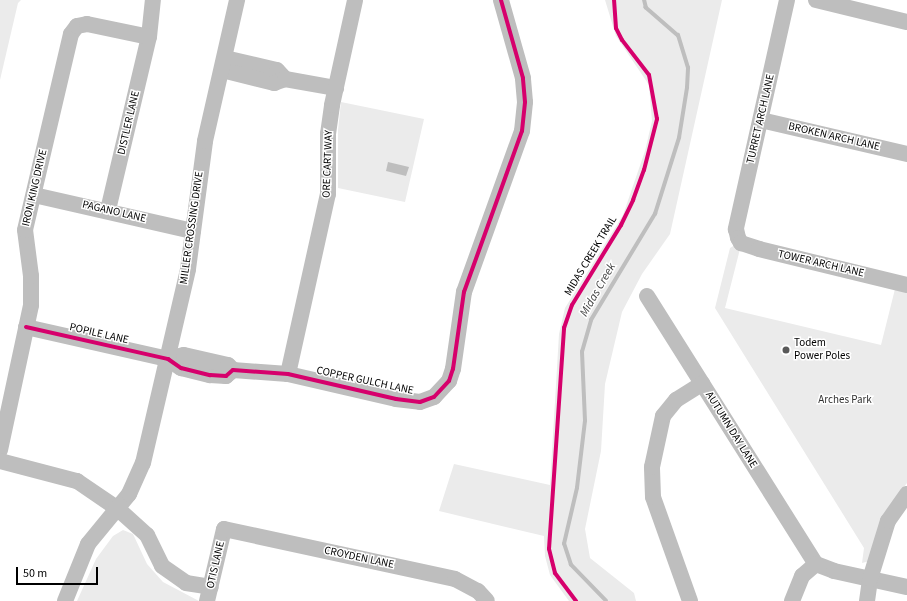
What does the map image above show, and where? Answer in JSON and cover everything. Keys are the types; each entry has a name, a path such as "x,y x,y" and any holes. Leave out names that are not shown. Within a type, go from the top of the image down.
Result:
{"street":[{"name":"DISTLER LANE","path":"108,210 149,37 153,0"},
{"name":"MILLER CROSSING DRIVE","path":"65,601 88,544 129,494 143,462 188,269 205,141 224,64 237,0"},
{"name":"ORE CART WAY","path":"288,374 328,194 328,134 336,88 355,0"},
{"name":"COPPER GULCH LANE","path":"168,359 184,354 228,365 232,370 288,374 396,399 420,402 434,397 449,381 453,369 464,292 522,131 525,102 523,78 501,0"},
{"name":"TURRET ARCH LANE","path":"738,238 736,229 787,0"},
{"path":"816,0 907,22"},
{"name":"IRON KING DRIVE","path":"0,450 31,305 31,276 24,230 34,195 71,34 77,26 87,24 149,37"},
{"path":"224,64 277,70 284,79 336,88"},
{"name":"BROKEN ARCH LANE","path":"761,120 907,154"},
{"name":"PAGANO LANE","path":"34,195 108,210 193,231"},
{"name":"TOWER ARCH LANE","path":"738,238 741,243 759,249 907,285"},
{"name":"AUTUMN DAY LANE","path":"647,296 816,564"},
{"name":"POPILE LANE","path":"26,327 168,359"},
{"path":"690,601 653,497 652,467 663,416 676,400 702,384"},
{"path":"0,461 77,481 118,509 147,535 162,566 186,583 209,594"},
{"path":"867,601 870,579 888,521 907,494"},
{"name":"OTIS LANE","path":"209,594 224,529"},
{"name":"CROYDEN LANE","path":"224,529 455,579 478,591 487,601"},
{"path":"792,601 802,576 816,564 870,579 907,587"},
{"path":"905,601 907,592"}],"green space":[{"path":"0,0 21,0 18,3 0,80"},
{"path":"605,0 722,0 670,234 642,274 622,312 605,384 601,451 585,529 590,558 634,593 636,601 569,601 550,575 545,556 544,536 439,511 454,464 550,485 559,334 565,308 623,215 645,151 652,121 649,85 616,36"},
{"path":"341,102 424,119 405,202 338,188 338,130"},
{"name":"Arches Park","path":"735,245 740,249 725,308 881,345 895,289 907,292 907,483 893,502 870,561 862,563 864,548 715,308 730,248"},
{"path":"123,530 133,534 147,564 163,582 199,601 77,601 96,559 113,536"}],"shaded area":[{"path":"388,162 409,167 406,176 386,171"}],"waterway":[{"name":"Midas Creek","path":"606,601 571,565 564,544 577,488 585,421 582,352 591,320 655,214 679,138 687,88 688,68 678,36 646,8 644,0"}],"cycle path":[{"path":"26,327 168,359 181,368 210,375 226,376 233,370 288,374 396,399 420,402 434,397 449,381 453,369 464,292 522,131 525,102 523,78 501,0"},
{"name":"MIDAS CREEK TRAIL","path":"576,601 555,573 549,549 564,328 572,305 621,225 633,200 644,170 657,119 649,75 622,40 616,28 614,0"}],"place":[{"name":"Todem Power Poles","path":"786,350"}]}
